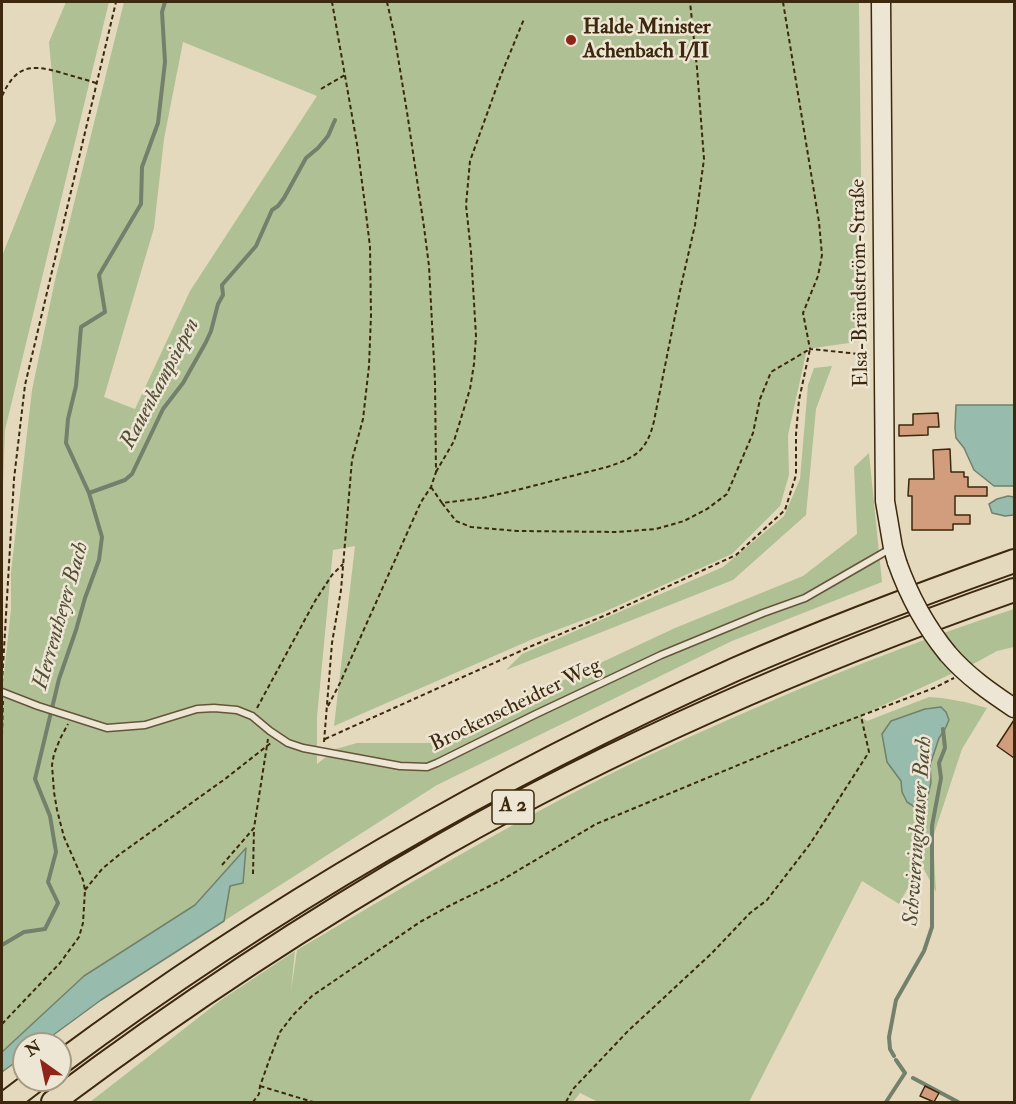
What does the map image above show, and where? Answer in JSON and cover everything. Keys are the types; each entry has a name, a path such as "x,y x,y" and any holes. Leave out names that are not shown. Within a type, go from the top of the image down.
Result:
{"highway":[{"name":"A 2","path":"72,1054 161,990 280,912 363,861 500,784 594,736 738,668 840,626 1014,561"},
{"name":"A 2","path":"52,1102 155,1027 289,938 444,845 509,809 600,762 754,690 936,618 1014,590"},
{"path":"7,1102 20,1092"}],"street":[{"name":"Elsa-Brändström-Straße","path":"881,2 885,501 895,555 914,604 948,654 961,669 1014,708"}],"lane":[{"name":"Brockenscheidter Weg","path":"2,693 107,728 145,725 197,709 237,710 252,716 288,743 303,748 400,766 427,767 448,759 536,714 661,655 805,598 895,555"}],"path":[{"path":"2,684 14,479 25,385 116,2"},
{"path":"323,753 332,643 341,590 352,460 363,419 369,366 371,277 357,144 332,2"},
{"path":"387,2 407,112 429,266 435,381 436,472"},
{"path":"442,503 482,498 623,462 645,446 651,433 668,358 695,225 704,159 690,2"},
{"path":"325,739 606,615 735,555 785,510 796,475 799,400 810,349 803,313 818,276 822,255 783,2"},
{"path":"327,708 421,502 454,441 470,389 476,336 466,205 470,161 524,19"},
{"path":"2,96 13,77 31,68 42,67 96,83"},
{"path":"321,89 345,75"},
{"path":"431,487 456,521 471,527 517,531 617,532 656,529 684,521 707,509 727,494 753,433 760,399 771,372 810,349 884,357"},
{"path":"252,716 315,601 332,574 343,564"},
{"path":"253,1102 259,1095 280,1032 292,1015 320,991 420,922 502,880 596,824 818,732 952,680 961,669"},
{"path":"2,693 2,735"},
{"path":"566,1102 573,1089 628,1031 712,953 750,913 767,900 803,853 870,752 861,716"},
{"path":"2,1024 60,963 79,937 85,890 83,880 64,837 54,792 52,765 60,739 73,717"},
{"path":"253,874 254,828 270,731"},
{"path":"85,890 102,869 120,854 225,779 278,737"},
{"path":"222,865 254,828"},
{"path":"261,1086 313,1102"}],"shaded area":[{"path":"66,2 109,2 5,430 2,512 2,256 56,121 49,42"},
{"path":"124,2 859,2 863,341 807,349 788,435 789,475 780,506 732,554 604,612 533,639 334,726 355,546 333,550 317,717 317,764 336,749 357,743 429,743 675,628 803,576 857,534 854,467 869,453 882,582 732,641 437,785 224,921 230,886 243,882 245,849 195,905 84,976 24,1032 12,1032 12,1043 2,1052 2,683 11,609 11,572 32,390 55,280","holes":["183,42 317,96 190,291 135,409 104,397 154,228 164,139"]},
{"path":"832,366 816,409 806,515 733,580 506,670 522,654 723,567 784,516 800,479 808,385 814,368"},
{"path":"956,405 1014,405 1014,486 994,486 974,470 964,448 956,438"},
{"path":"1008,496 1014,497 1014,515 1005,516 992,513 989,504"},
{"path":"1014,609 1014,647 997,651 860,716 867,721 929,697 987,708 962,749 933,837 936,892 921,864 899,904 862,881 749,1102 598,1102 580,1093 573,1102 90,1102 221,1000 295,951 291,991 297,950 449,861 565,797 665,748 799,689 921,641"},
{"path":"941,707 949,720 939,738 930,765 931,782 925,810 918,809 907,802 902,792 901,781 887,762 882,734 891,721 925,709"},
{"path":"246,848 243,883 230,886 224,921 101,1000 57,1032 24,1032 84,976 195,905"},
{"path":"12,1043 12,1065 2,1072 2,1052"}],"building":[{"path":"938,413 939,427 928,427 928,435 899,436 899,425 913,425 913,414"},
{"path":"950,449 951,472 964,472 964,477 968,477 968,487 987,487 987,496 955,496 955,515 970,515 970,524 953,524 953,530 912,530 912,496 908,496 909,479 934,479 933,450"},
{"path":"1014,720 1014,758 997,746"},
{"path":"925,1086 939,1093 934,1102 920,1096"}],"waterway":[{"name":"Herrentheyer Bach","path":"2,945 24,932 45,929 58,903 48,882 56,852 50,816 35,779 59,679 99,560 102,537 89,493 66,443 68,419 76,386 81,327 105,312 99,275 141,204 142,167 158,123 165,62 162,12 165,2"},
{"name":"Rauenkampsiepen","path":"89,493 125,480 132,474 163,409 183,383 206,342 223,295 222,285 256,246 272,210 284,198 306,158 328,136 335,120"},
{"name":"Schwieringhauser Bach","path":"894,1056 890,1049 889,1037 896,1000 924,951 932,927 932,826 941,778 939,763 945,748 943,729"},
{"name":"Schwieringhauser Bach","path":"886,1102 905,1073 896,1060"},
{"path":"913,1078 958,1102"}],"place":[{"name":"Halde Minister Achenbach I/II","path":"571,40"}]}
